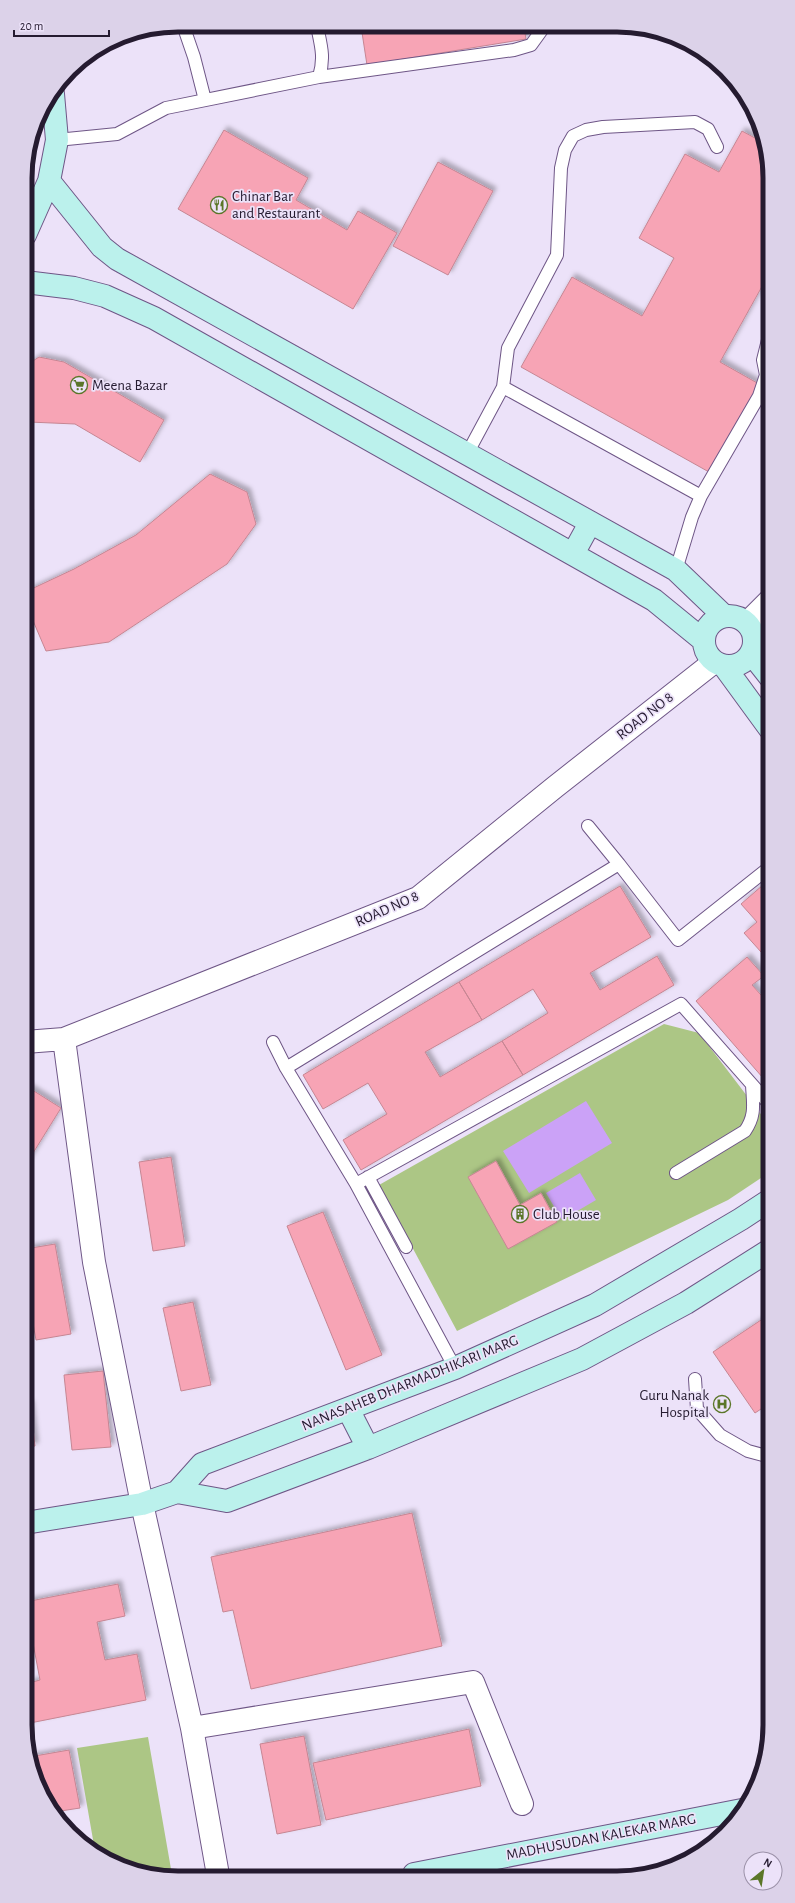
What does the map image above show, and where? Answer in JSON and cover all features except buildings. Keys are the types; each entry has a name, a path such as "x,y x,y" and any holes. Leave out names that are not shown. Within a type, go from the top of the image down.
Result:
{"street":[{"path":"32,219 49,181 56,140 54,103"},
{"path":"49,181 102,247 117,259 676,570 724,616"},
{"path":"134,309 151,279"},
{"path":"32,283 74,288 105,296 154,318 654,600 703,640"},
{"path":"347,427 364,397"},
{"path":"573,554 590,523"},
{"path":"747,624 763,607"},
{"path":"719,664 739,665 751,654 754,638 747,624 733,616 724,616 710,624 705,631 703,640 704,648 708,656 719,664 763,721"},
{"path":"751,654 763,668"},
{"name":"ROAD NO 8","path":"32,1041 64,1039 418,898 555,787 719,664"},
{"path":"64,1039 94,1262 142,1504 192,1728 217,1871"},
{"name":"NANASAHEB DHARMADHIKARI MARG","path":"177,1492 202,1464 455,1368 595,1305 763,1207"},
{"name":"NANASAHEB DHARMADHIKARI MARG","path":"32,1522 142,1504 177,1492 228,1501 368,1448 582,1359 686,1303 763,1254"},
{"path":"348,1409 368,1448"},
{"path":"192,1728 473,1682 522,1804"},
{"name":"MADHUSUDAN KALEKAR MARG","path":"444,1871 483,1867 534,1849 735,1811"}],"lane":[{"path":"185,32 194,57 205,100"},
{"path":"318,32 323,54 323,65 319,77"},
{"path":"56,140 117,134 166,108 319,77 514,50 531,44 540,32"},
{"path":"467,454 503,387 508,348 557,255 561,168 565,150 573,136 586,130 603,127 695,122 708,130 717,147"},
{"path":"676,570 692,517 701,496 759,396 763,384"},
{"path":"503,387 701,496"},
{"path":"588,826 678,940 763,873"},
{"path":"286,1068 619,864"},
{"path":"356,1184 681,1004 763,1097"},
{"path":"273,1042 286,1068 356,1184 455,1368"},
{"path":"676,1173 745,1132 752,1122 754,1112 752,1085"},
{"path":"368,1177 406,1247"},
{"path":"695,1379 697,1409 720,1435 748,1451 763,1455"}],"green space":[{"path":"664,1024 699,1033 763,1117 763,1177 728,1200 457,1331 379,1185"},
{"path":"148,1737 171,1869 162,1870 140,1866 122,1860 94,1844 77,1748"}],"shaded area":[{"path":"586,1101 612,1143 529,1193 503,1151"},
{"path":"580,1173 596,1200 562,1220 546,1193"}],"place":[{"name":"Chinar Bar and Restaurant","path":"219,205"},
{"name":"Meena Bazar","path":"79,385"},
{"name":"Club House","path":"520,1214"},
{"name":"Guru Nanak Hospital","path":"722,1404"}]}
